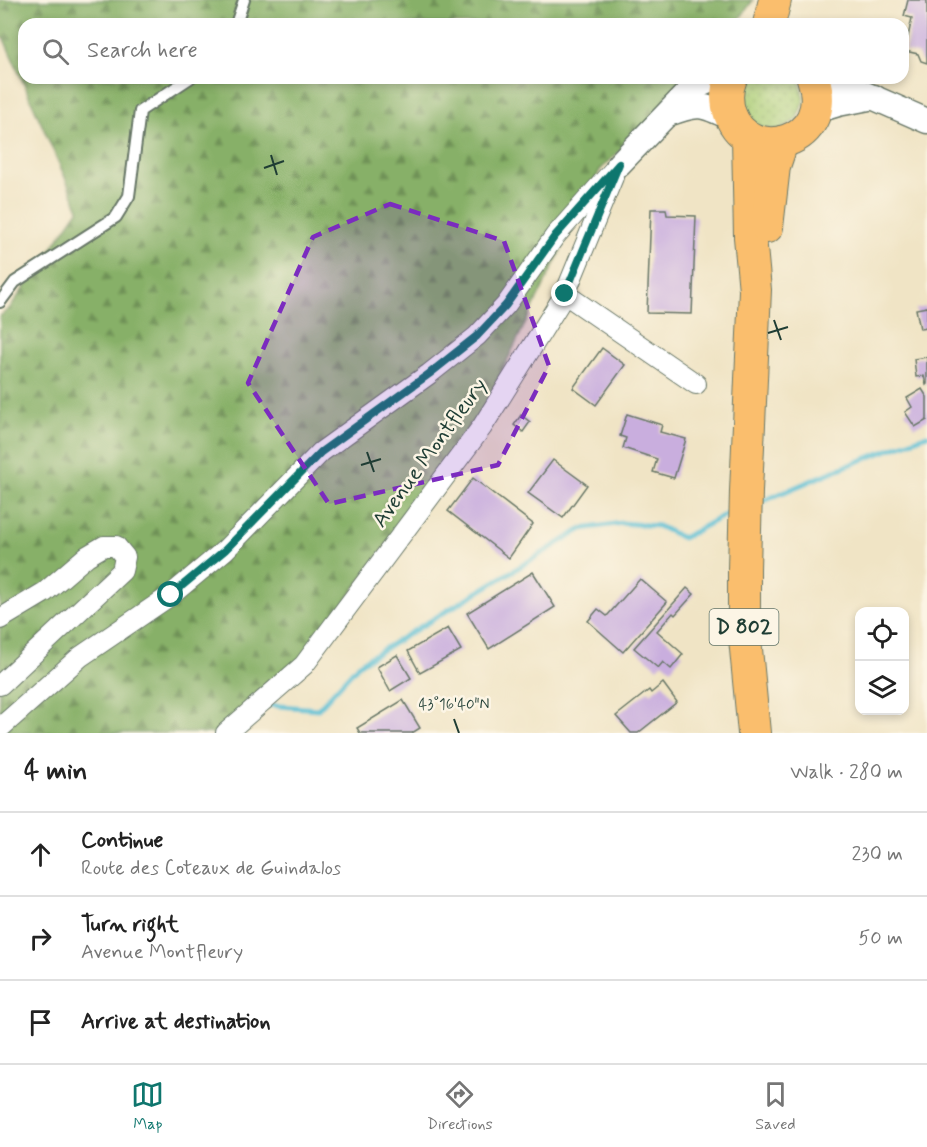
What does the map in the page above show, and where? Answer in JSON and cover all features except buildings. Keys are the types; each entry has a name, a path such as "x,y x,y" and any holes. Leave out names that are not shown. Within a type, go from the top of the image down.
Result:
{"main road":[{"path":"770,18 775,0"},
{"path":"794,0 794,18"},
{"path":"729,84 727,106 740,128 759,141 770,144 793,138 810,122 817,100 815,84"},
{"name":"D 802","path":"740,128 755,290 746,507 744,628 754,733"},
{"name":"D 802","path":"755,290 766,236 774,166 782,142"}],"street":[{"path":"0,728 80,657 171,595 225,550 321,452 429,374 477,336 506,305 555,236 619,164 691,89 702,84"},
{"path":"843,84 927,121"},
{"path":"815,111 874,97"},
{"path":"668,114 688,106 706,106 740,128"},
{"name":"Avenue Montfleury","path":"226,733 304,665 482,427 565,294 619,164"},
{"path":"565,294 696,384"},
{"path":"0,619 45,592 87,556 104,546 116,546 125,557 122,571 0,685"}],"lane":[{"path":"238,18 244,0"},
{"path":"0,302 15,282 116,217 129,196 140,111 181,84"}],"highlighted area":[{"path":"390,204 504,241 549,366 498,465 329,504 248,383 313,237"}],"green space":[{"path":"0,0 753,0 740,18 18,18 18,71 0,35"},
{"path":"24,84 689,84 600,170 485,406 300,665 229,733 0,733 0,316 10,308 79,209"},
{"path":"742,84 801,84 804,101 796,120 778,130 758,127 742,114 738,93"}],"waterway":[{"path":"756,504 927,435"},
{"path":"267,705 318,709 359,664 582,529 622,523 658,526 683,538 736,511"}],"route":[{"path":"171,595 225,550 321,452 429,374 477,336 506,305 555,236 619,164 565,294"}]}
